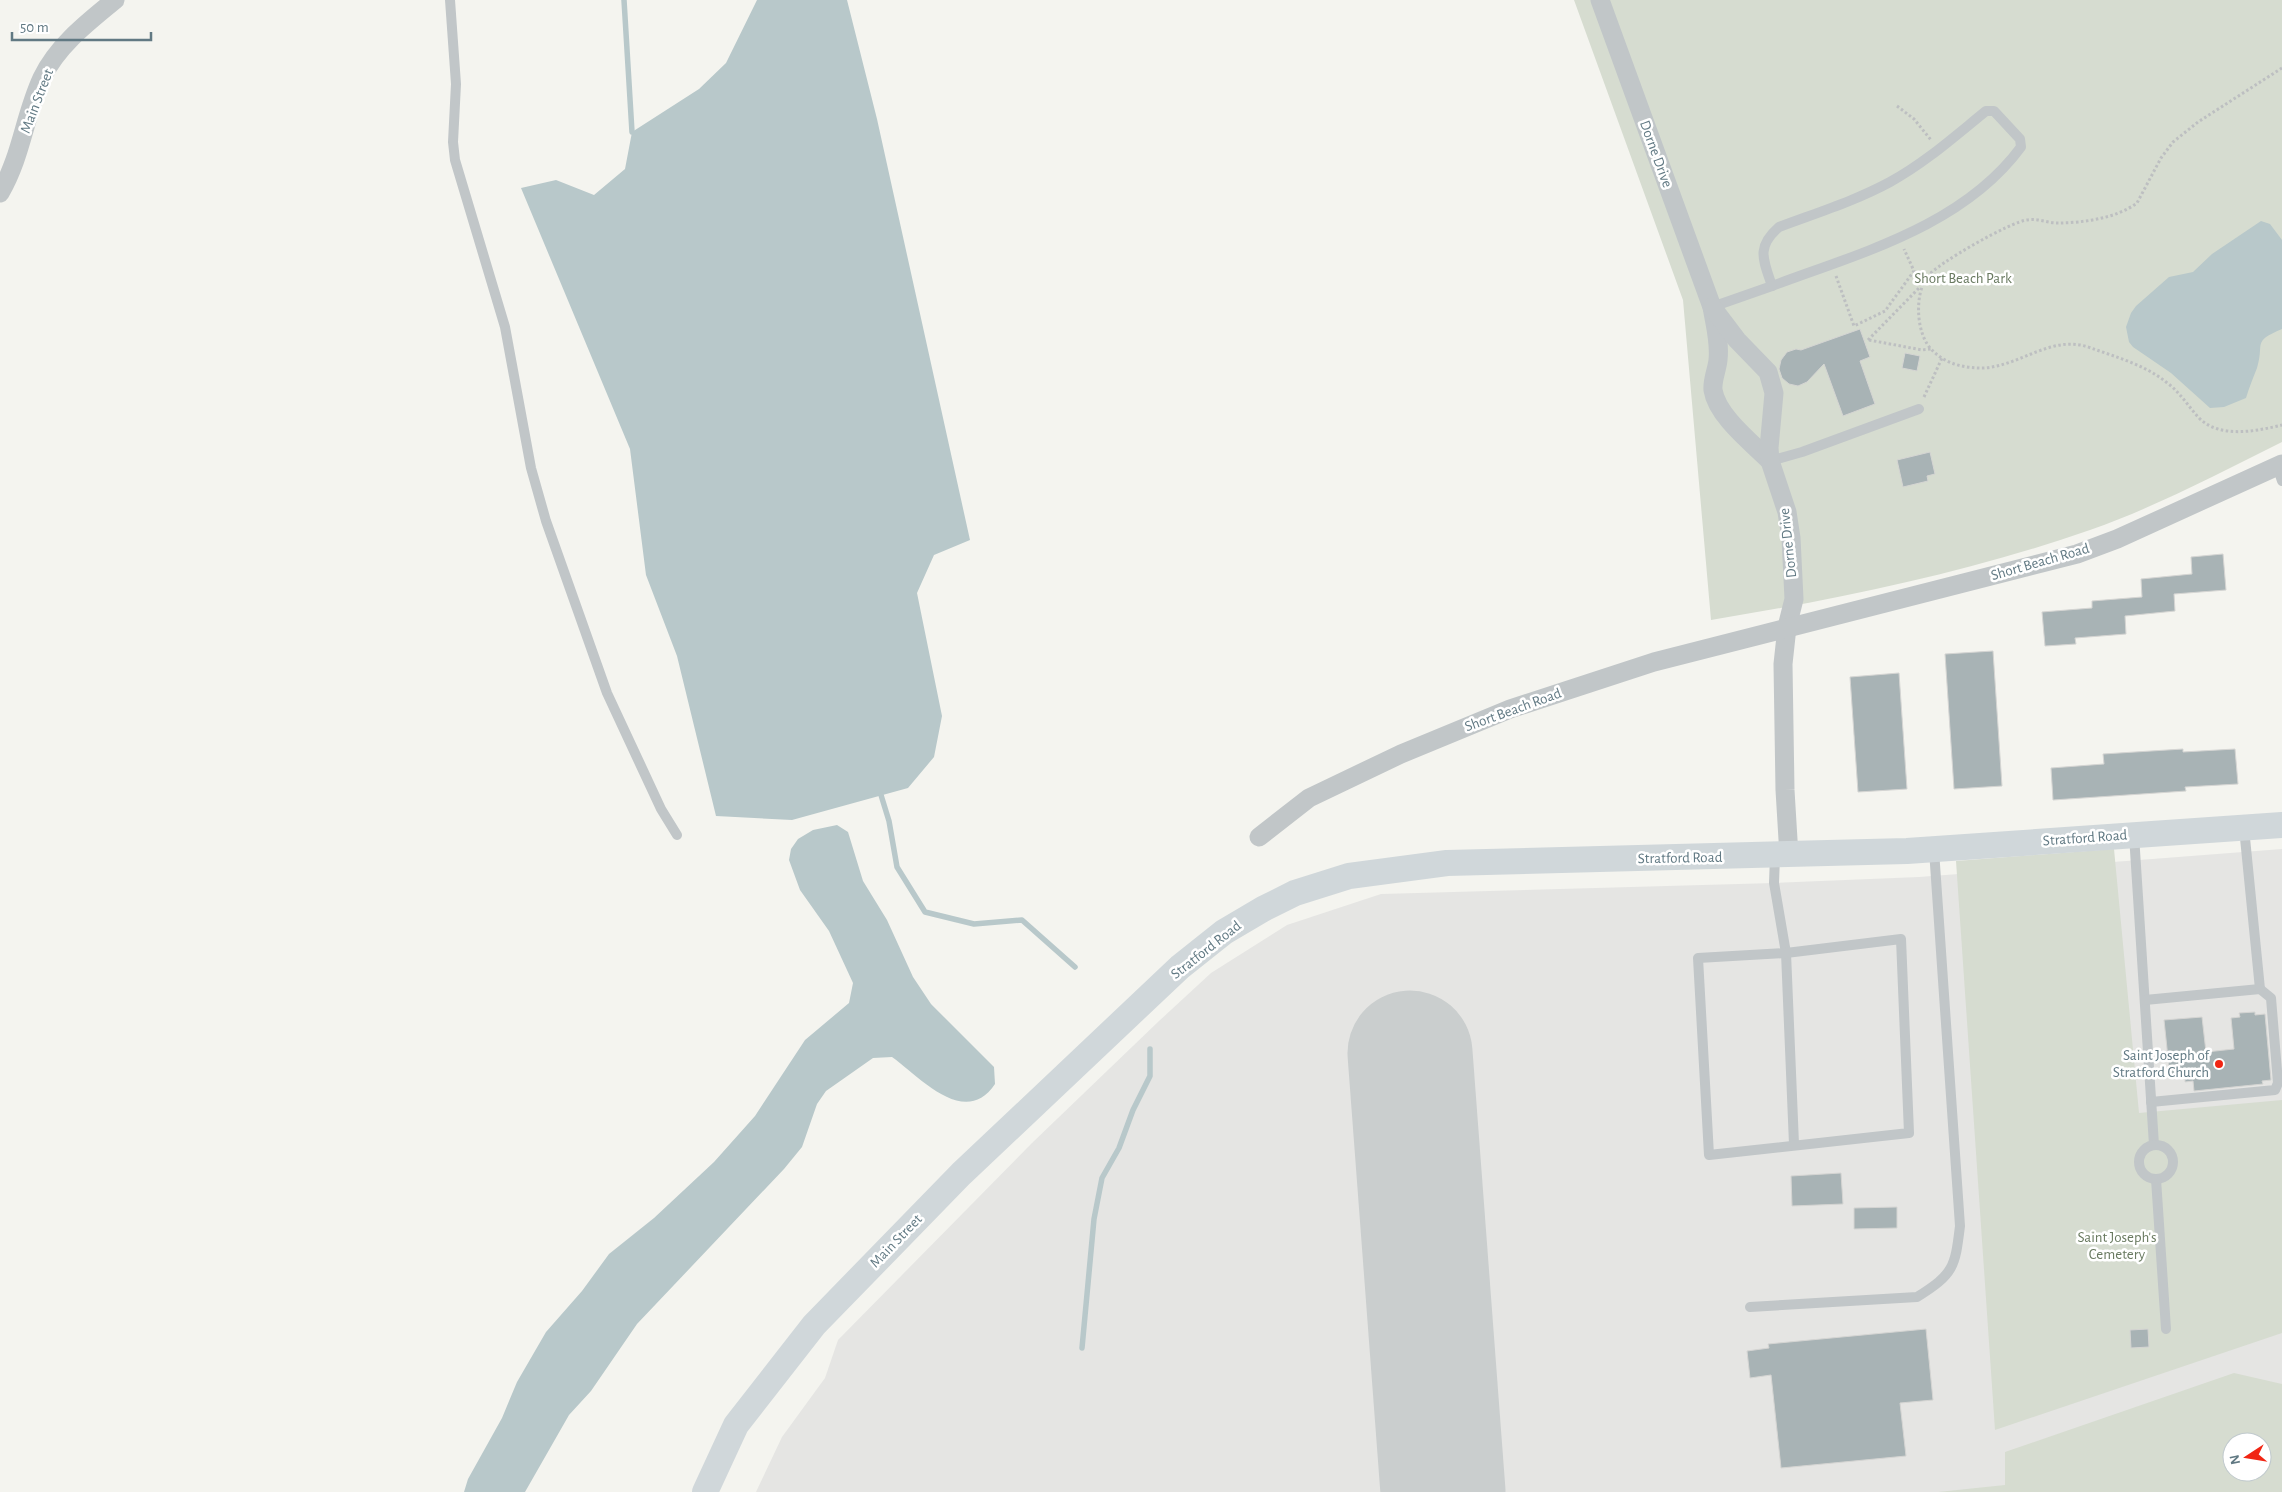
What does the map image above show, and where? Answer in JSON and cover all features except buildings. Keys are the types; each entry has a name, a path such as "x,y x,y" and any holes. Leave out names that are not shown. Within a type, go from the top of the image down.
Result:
{"main road":[{"name":"Stratford Road","path":"1124,1019 1180,968 1224,932 1262,908 1295,893 1349,876 1382,870 1447,863 1782,856 1934,849 2282,825"},
{"name":"Main Street","path":"704,1492 736,1425 814,1325 961,1174 1124,1019"}],"street":[{"name":"Main Street","path":"0,194 12,172 30,112 49,66 74,36 115,0"},
{"name":"Dorne Drive","path":"1600,0 1712,307 1718,338 1718,359 1713,389 1717,404 1726,417 1770,461"},
{"name":"Dorne Drive","path":"1712,307 1737,340 1764,366 1771,380 1774,402 1769,437 1770,461 1787,512 1794,599 1787,628"},
{"name":"Short Beach Road","path":"1259,838 1308,798 1401,754 1501,713 1654,662 2077,554 2280,470"},
{"path":"1782,856 1783,708 1787,628"}],"lane":[{"path":"450,0 456,84 453,142 455,160 505,327 531,468 546,522 606,694 661,809 678,835"},
{"path":"1712,307 1772,286 1832,264 1928,224 1970,198 1991,181 2021,147 2020,139 1994,112 1986,111 1940,150 1891,182 1779,227 1770,235 1762,252 1772,286"},
{"path":"1770,461 1802,452 1919,409"},
{"path":"2151,1102 2274,1090 2278,1083 2271,998 2260,988 2244,827"},
{"path":"2134,834 2154,1145"},
{"path":"1750,1307 1917,1297 1939,1283 1956,1261 1960,1226 1934,849"},
{"path":"1782,856 1774,884 1786,953 1794,1144"},
{"path":"1901,939 1909,1133 1794,1144 1709,1155 1698,958 1786,953 1901,939"},
{"path":"2144,1000 2260,988"},
{"path":"2154,1145 2166,1147 2173,1157 2174,1163 2170,1174 2156,1179 2144,1174 2139,1164 2141,1153 2154,1145"},
{"path":"2156,1179 2166,1329"}],"path":[{"path":"1931,349 1922,350 1868,340 1922,285 1932,270 1947,259 2009,225 2029,219 2056,223 2090,220 2122,212 2130,208 2137,203 2161,158 2173,142 2198,122 2282,68"},
{"path":"1897,106 1914,119 1940,150"},
{"path":"1832,264 1854,326 1884,311 1914,271 1898,237"},
{"path":"1922,285 1919,299 1919,316 1931,349 1942,358 1962,366 1996,367 2053,346 2077,344 2120,359 2165,380 2186,400 2199,418 2214,428 2238,431 2282,425"},
{"path":"1919,409 1942,358"}],"shaded area":[{"path":"757,0 847,0 877,119 970,540 934,555 917,593 942,716 934,757 908,788 792,820 716,816 677,656 646,575 630,449 521,188 556,180 594,195 625,169 632,132 699,89 726,63"},
{"path":"2261,221 2270,224 2282,240 2282,329 2272,333 2263,340 2257,368 2246,398 2224,407 2210,408 2171,373 2133,347 2129,342 2126,327 2131,313 2136,306 2169,277 2193,272 2212,254"},
{"path":"837,825 848,832 863,881 887,920 913,977 931,1004 994,1067 995,1084 983,1097 970,1102 957,1101 929,1086 892,1057 873,1058 826,1091 817,1104 802,1147 784,1169 637,1324 591,1391 569,1415 525,1492 464,1492 468,1479 502,1418 517,1382 546,1332 582,1291 609,1254 654,1218 714,1162 755,1116 805,1040 849,1003 853,983 829,931 800,890 789,860 791,849 798,839 813,830"},
{"path":"2282,849 2282,1492 756,1492 782,1437 825,1378 838,1340 1032,1143 1159,1021 1211,973 1287,925 1381,894 1919,877"}],"green space":[{"name":"Short Beach Park","path":"1574,0 2282,0 2282,442 2139,511 2044,545 1950,572 1855,594 1711,620 1683,300"},
{"name":"Saint Joseph's Cemetery","path":"2114,849 2139,1113 2282,1100 2282,1333 1995,1430 1956,861"},
{"path":"2234,1373 2282,1384 2282,1492 1938,1492 2005,1485 2005,1452"}],"waterway":[{"path":"624,0 632,132"},
{"path":"881,795 889,821 897,867 925,912 974,924 1022,920 1075,967"},
{"path":"1082,1348 1094,1219 1102,1178 1119,1148 1133,1110 1150,1076 1150,1049"}],"runway":[{"path":"1410,1053 1443,1492"}],"place":[{"name":"Saint Joseph of Stratford Church","path":"2219,1064"}]}
